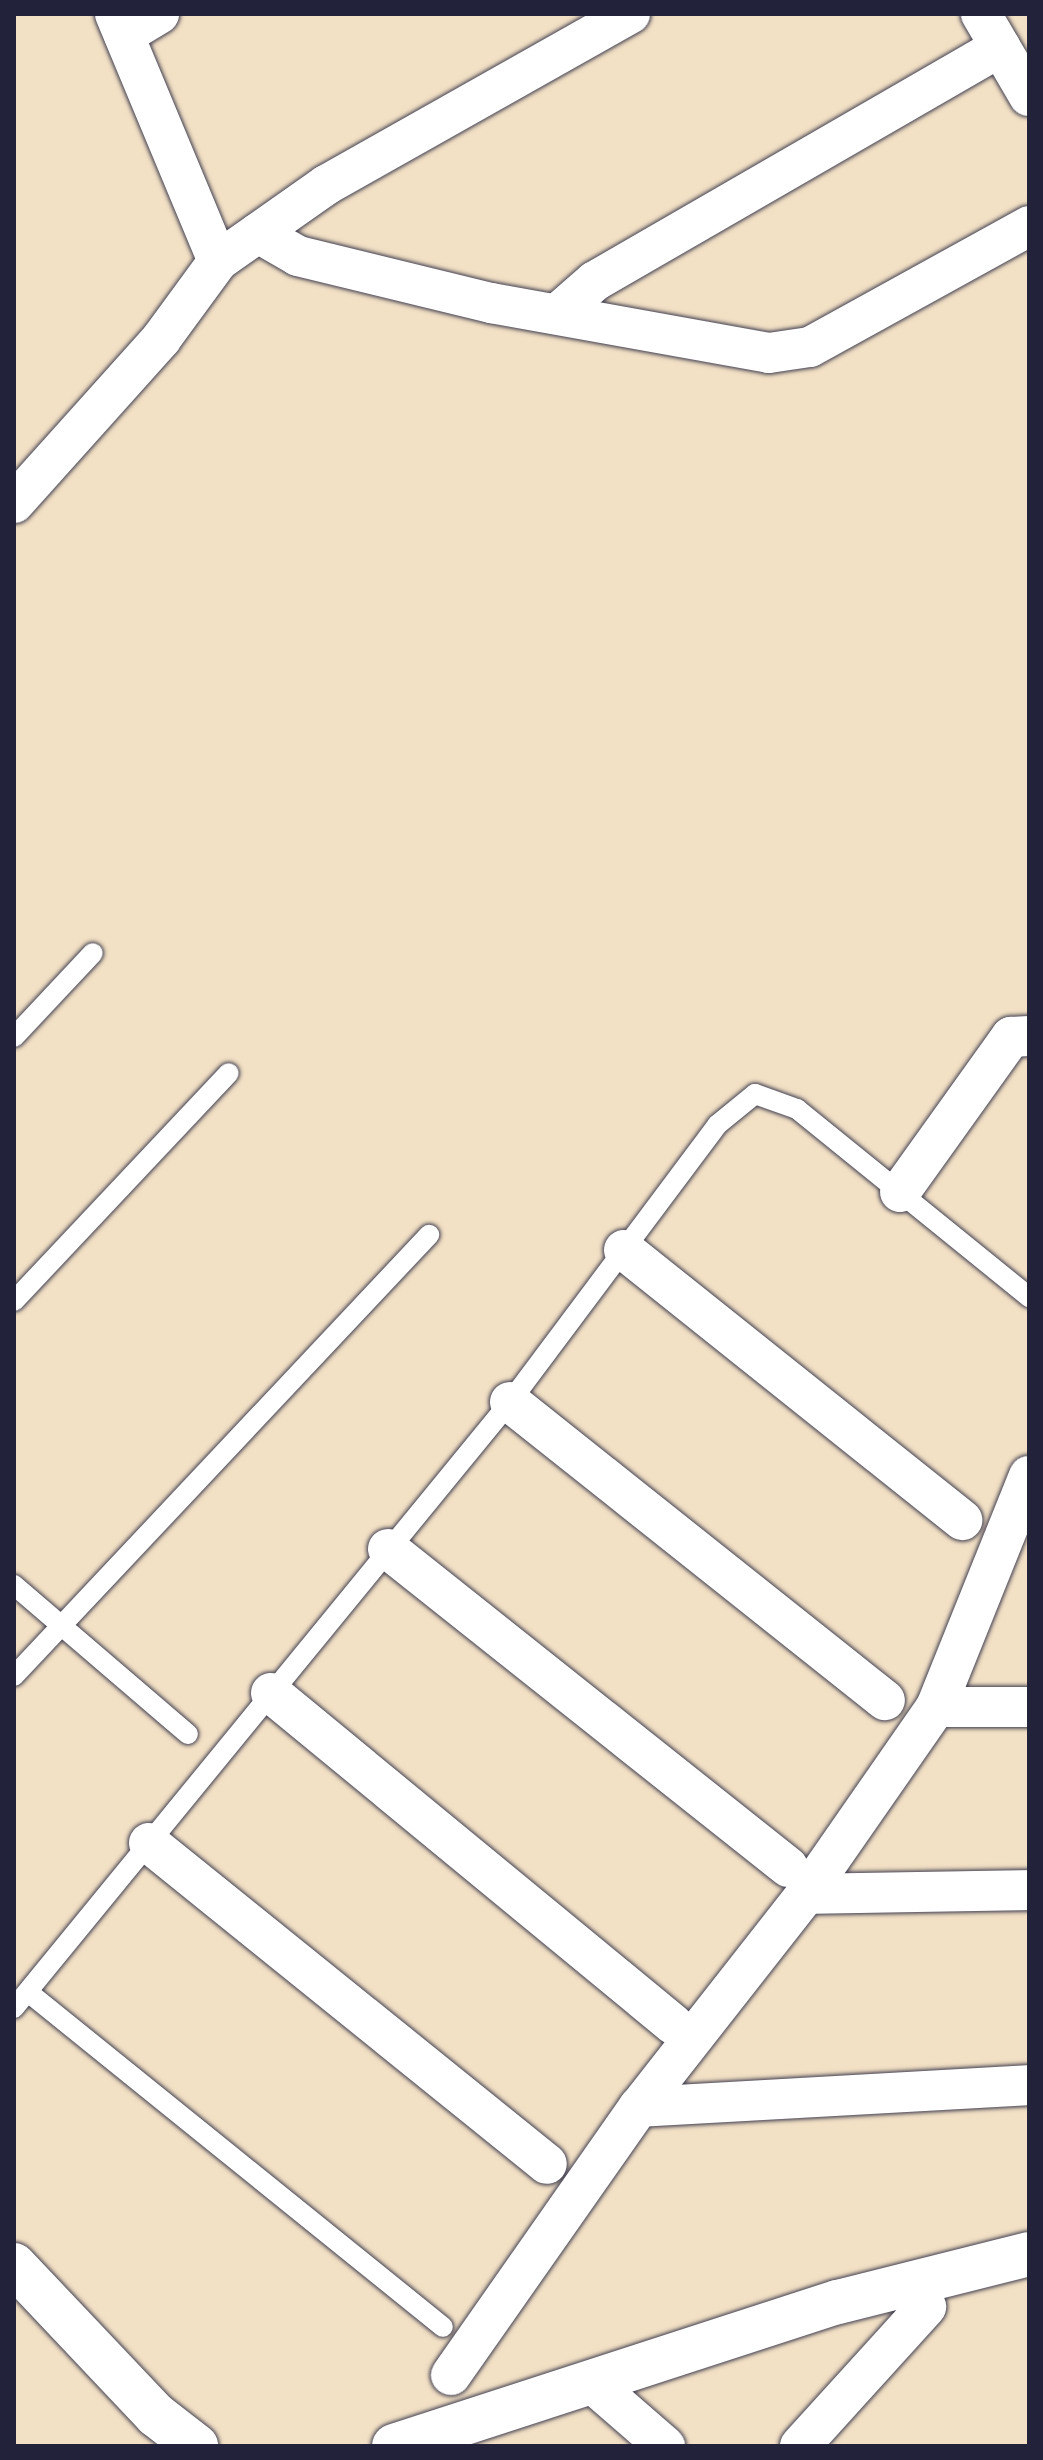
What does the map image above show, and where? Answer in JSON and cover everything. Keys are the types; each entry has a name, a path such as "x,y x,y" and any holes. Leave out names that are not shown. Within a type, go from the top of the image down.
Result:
{"street":[{"path":"159,14 120,25 218,261"},
{"path":"14,503 161,339 218,261 326,185 630,14"},
{"path":"557,314 595,281 991,30 1029,96"},
{"path":"258,233 298,256 557,314 769,353 810,347 1029,226"},
{"path":"900,1192 1011,1037 1029,1036"},
{"path":"624,1250 962,1520"},
{"path":"510,1402 885,1700"},
{"path":"451,2375 797,1880 936,1707 1018,1531 1029,1476"},
{"path":"388,1549 797,1880 1029,1890"},
{"path":"271,1693 673,2024"},
{"path":"936,1707 1029,1707"},
{"path":"149,1843 547,2164"},
{"path":"639,2107 1029,2085"},
{"path":"394,2446 838,2302 1029,2254"},
{"path":"14,2265 156,2415 196,2446"},
{"path":"800,2446 926,2307"},
{"path":"591,2382 665,2446"}],"lane":[{"path":"14,1037 93,953"},
{"path":"14,1301 229,1073"},
{"path":"14,2008 510,1402 717,1125 755,1094 797,1109 1029,1297"},
{"path":"14,1676 429,1235"},
{"path":"14,1585 188,1734"},
{"path":"28,1992 443,2327"}]}
